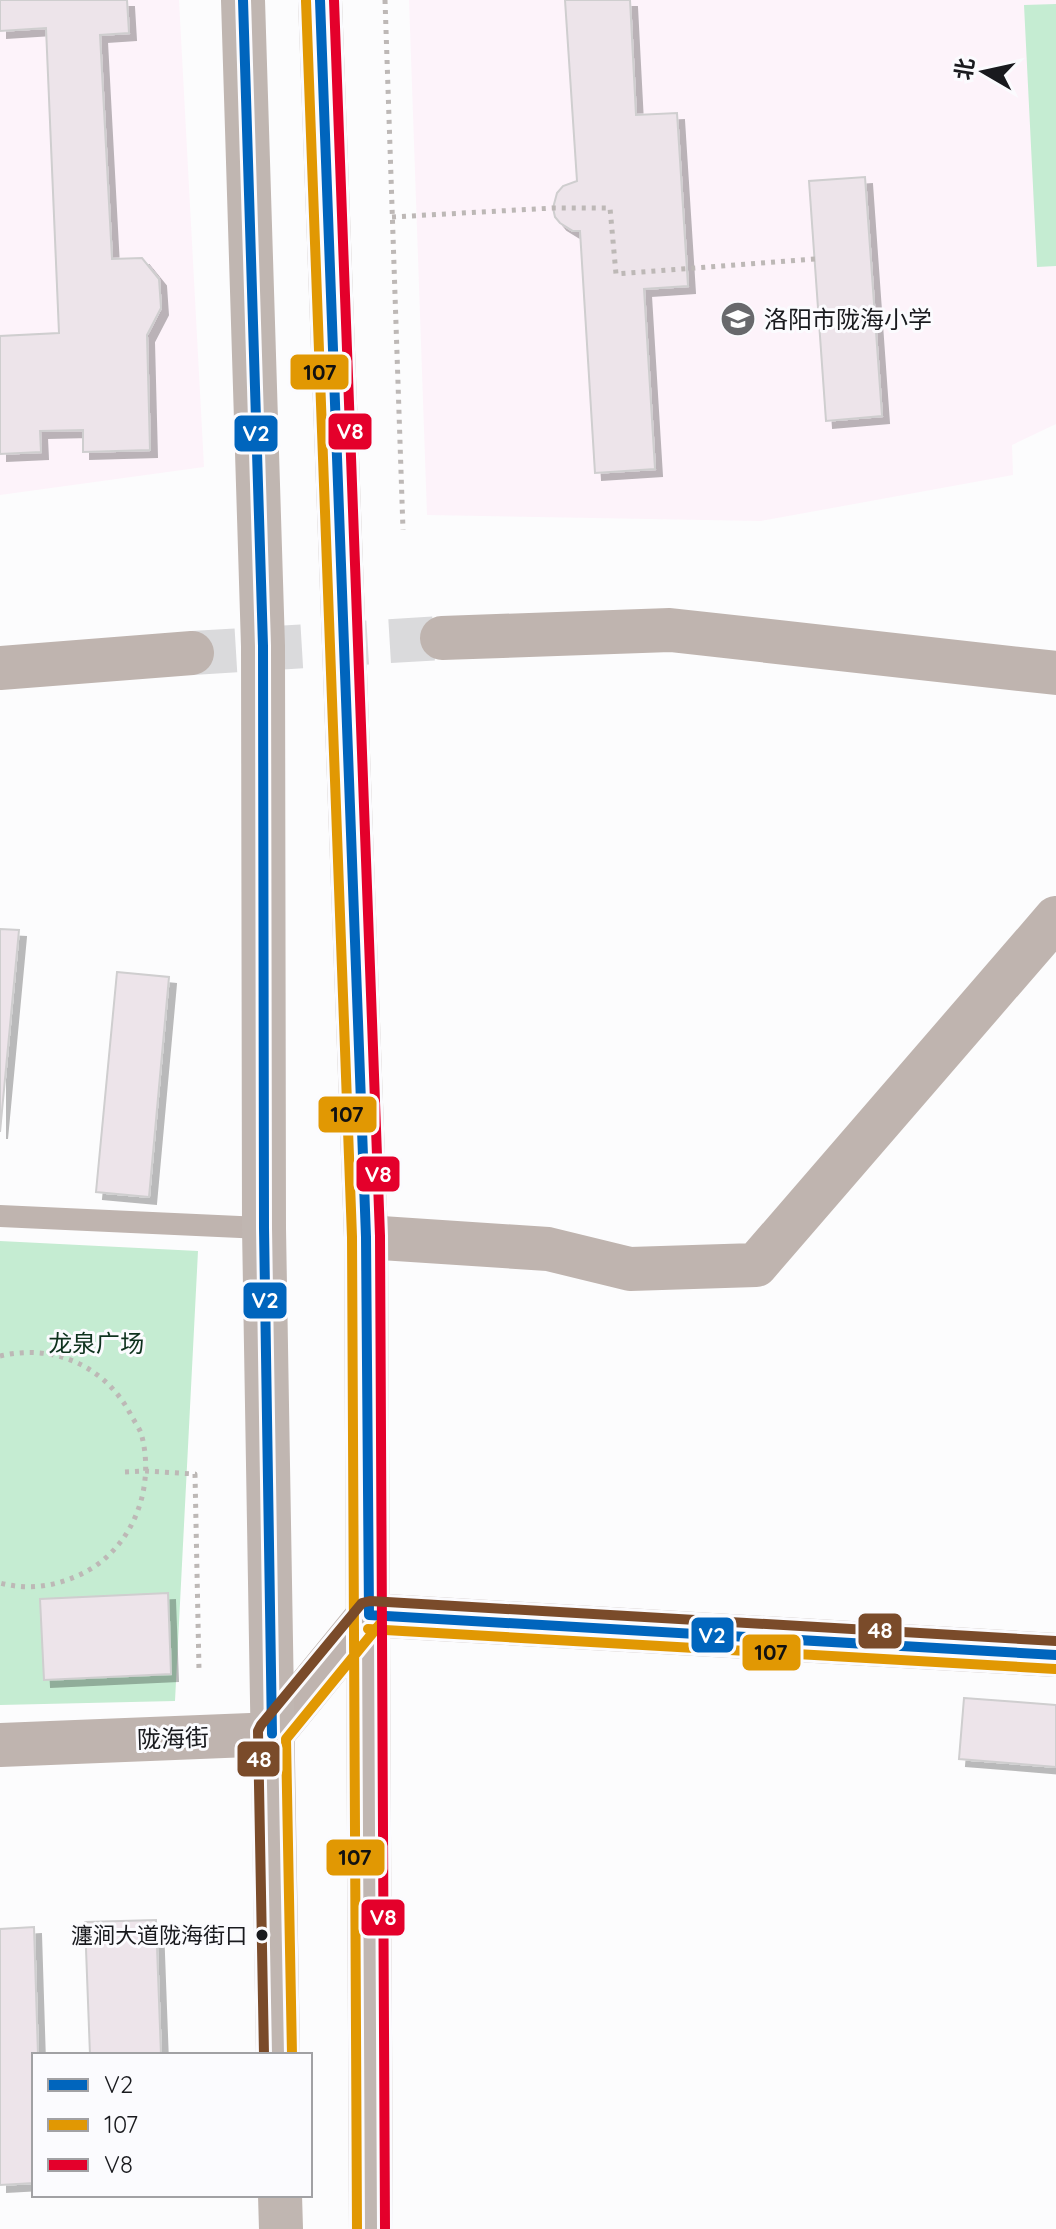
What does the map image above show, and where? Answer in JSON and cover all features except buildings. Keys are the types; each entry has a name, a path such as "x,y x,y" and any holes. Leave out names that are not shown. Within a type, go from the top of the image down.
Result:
{"main road":[{"path":"243,0 263,646 264,1228 278,2053"},
{"path":"320,0 366,1237 371,2229"},
{"path":"280,2197 281,2229"}],"street":[{"path":"442,638 670,630 1056,673"},
{"path":"0,668 192,653"},
{"path":"366,1237 548,1249 630,1269 756,1265 1056,918"},
{"path":"272,1734 369,1615 1056,1655"},
{"name":"陇海街","path":"0,1745 272,1734"}],"lane":[{"path":"0,1216 264,1228"}],"path":[{"path":"385,0 403,530"},
{"path":"392,217 610,208 616,274 815,259"},
{"path":"0,1356 20,1351 59,1355 94,1371 122,1397 134,1420 140,1432 146,1471 139,1509 121,1543 92,1569 56,1585 17,1588 0,1583"},
{"path":"125,1472 195,1474 199,1670"}],"shaded area":[{"path":"0,0 179,0 204,467 0,495"},
{"name":"洛阳市陇海小学","path":"409,0 1056,0 1056,424 1012,445 1013,475 761,521 427,515"}],"green space":[{"path":"1056,4 1056,266 1037,267 1024,5"},
{"name":"龙泉广场","path":"0,1241 198,1251 175,1701 0,1705"}],"tunnel":[{"path":"192,653 442,638"}],"transit line":[{"name":"V2","path":"243,0 263,646 264,1228 272,1734"},
{"name":"V2","path":"320,0 366,1237 369,1615"},
{"name":"V8","path":"334,0 380,1236 385,2229"},
{"name":"107","path":"306,1 352,1237 357,2229"},
{"name":"48","path":"264,2053 258,1731 362,1603 370,1601 1056,1641"},
{"name":"V2","path":"369,1615 1056,1655"},
{"name":"107","path":"292,2053 286,1739 380,1624"},
{"name":"107","path":"368,1629 1055,1669"}],"place":[{"name":"洛阳市陇海小学","path":"738,319"},
{"name":"瀍涧大道陇海街口","path":"262,1935"}]}
